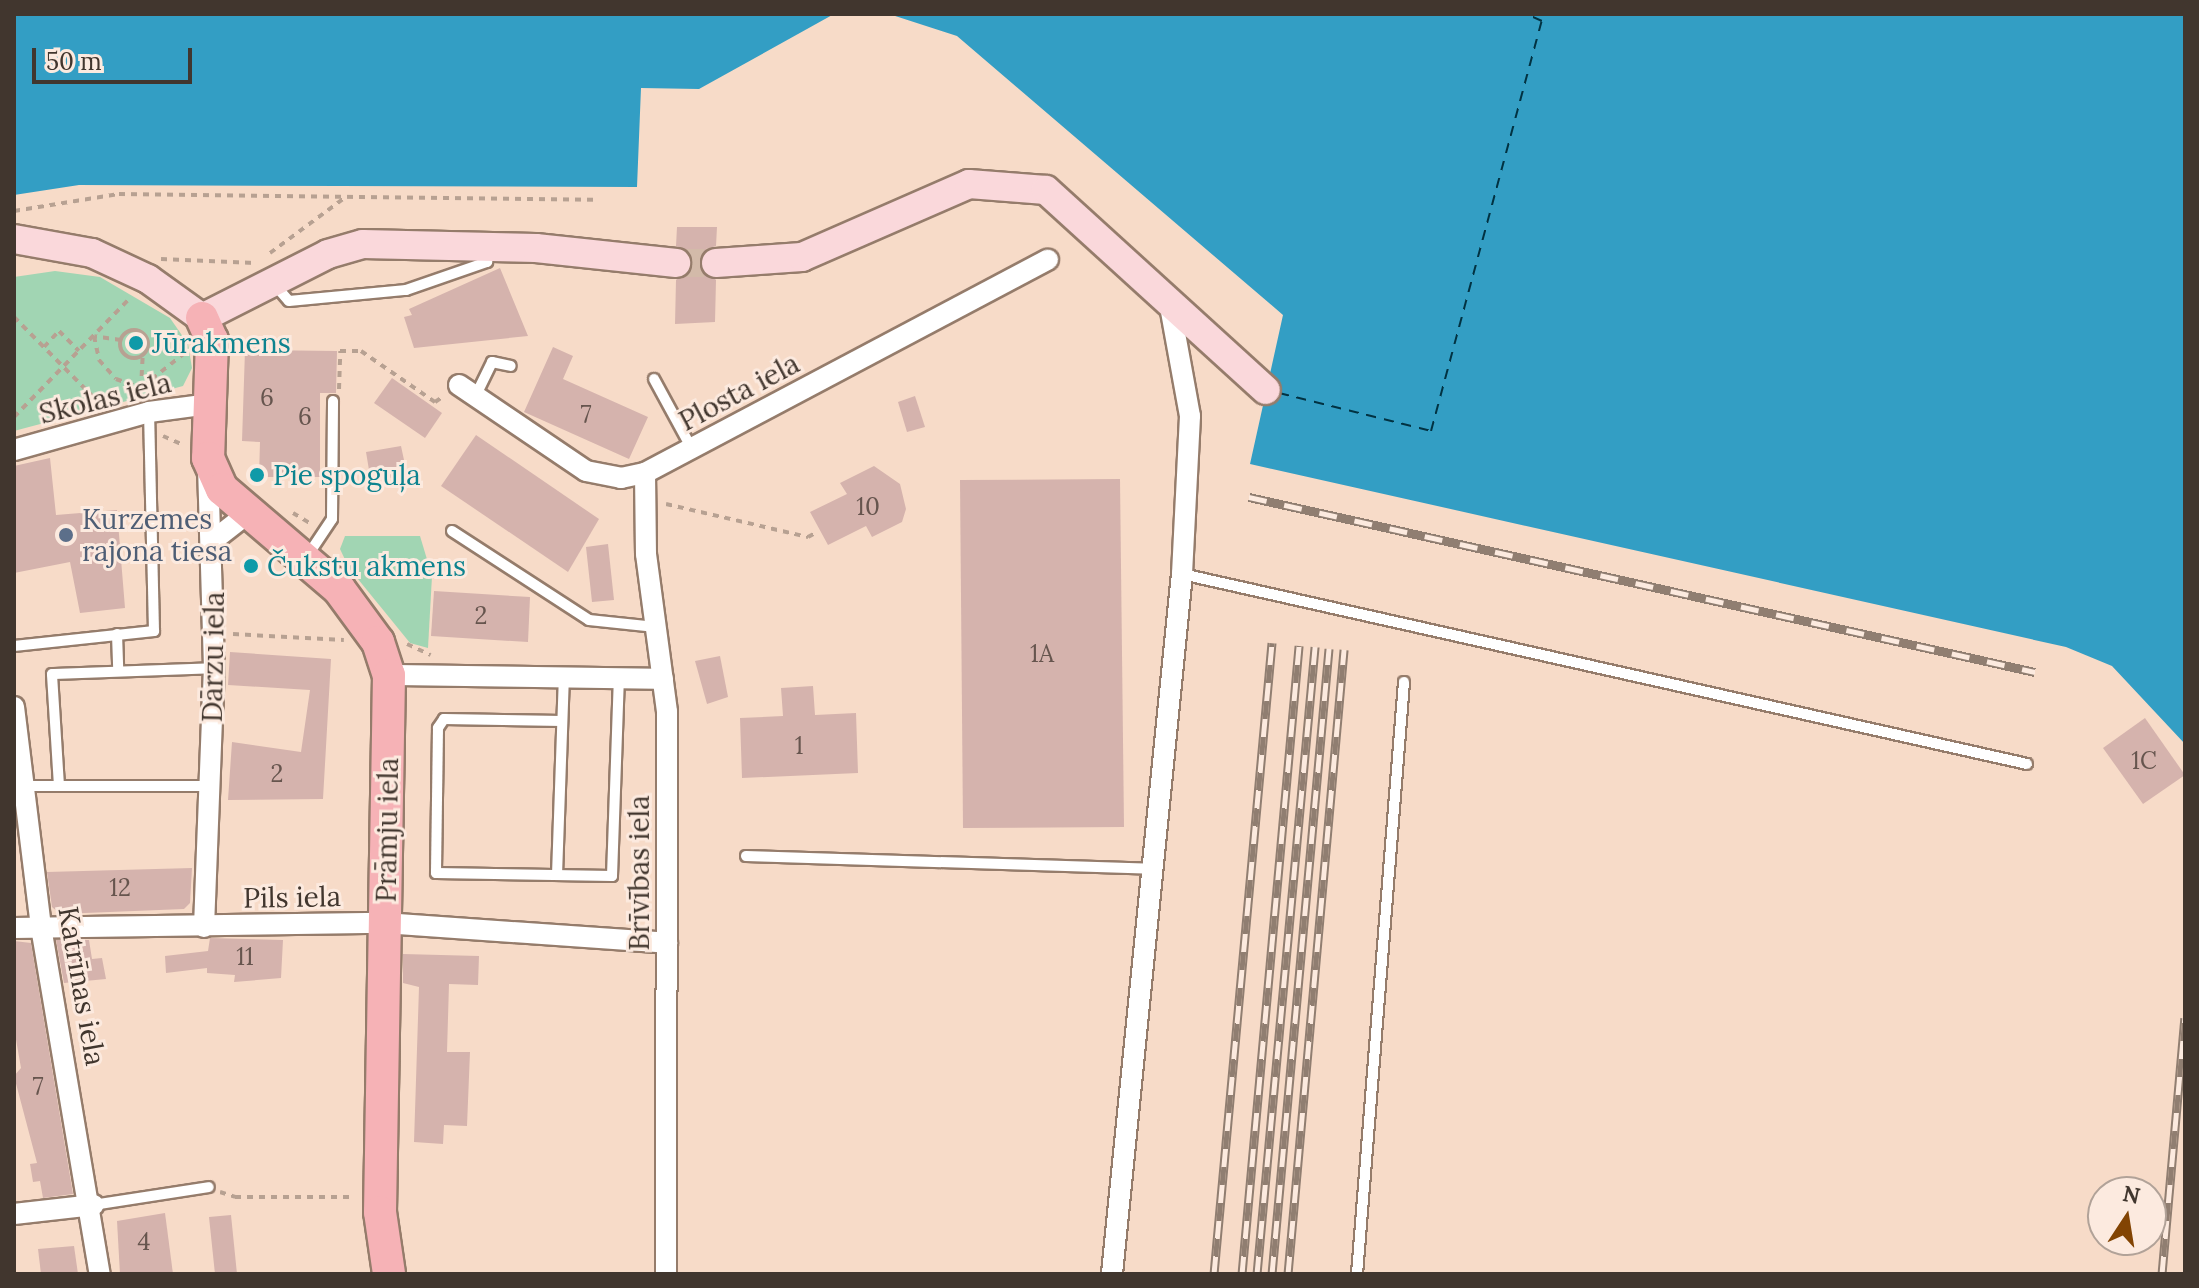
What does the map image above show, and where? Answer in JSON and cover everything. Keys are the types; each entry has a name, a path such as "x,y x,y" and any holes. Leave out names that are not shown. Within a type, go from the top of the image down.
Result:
{"main road":[{"name":"Dārzu iela","path":"201,335 210,404 208,453"},
{"name":"Prāmju iela","path":"208,453 222,489 246,515 304,560 355,606 378,642 389,675 380,1212 389,1274"}],"street":[{"path":"716,263 802,257 969,184 1046,190 1266,390"},
{"path":"14,239 92,253 147,269 201,335 264,273 363,244 489,246 676,263"},
{"name":"Plosta iela","path":"467,391 586,471 621,478 645,473 1048,260"},
{"path":"1112,1274 1182,574 1190,416 1169,300"},
{"name":"Skolas iela","path":"14,450 149,412 210,404"},
{"name":"Dārzu iela","path":"204,927 215,633 215,539 207,505 208,453"},
{"name":"Brīvības iela","path":"645,473 656,627 663,679 667,943 666,1274"},
{"path":"215,539 246,515"},
{"path":"389,675 663,679"},
{"name":"Katrīnas iela","path":"14,707 27,786 41,927 93,1205 100,1274"},
{"name":"Pils iela","path":"14,928 384,923 667,943"},
{"path":"14,1214 93,1205"}],"lane":[{"path":"264,273 289,301 376,295 487,262 489,246"},
{"path":"467,391 492,362 511,366"},
{"path":"654,379 692,449"},
{"path":"304,560 332,519 333,401"},
{"path":"14,646 154,631 149,412"},
{"path":"452,531 589,620 656,627"},
{"path":"1182,574 2027,764"},
{"path":"117,634 118,671"},
{"path":"59,786 52,674 214,668"},
{"path":"557,875 564,676"},
{"path":"562,721 453,717 438,728 436,873 612,876 619,678"},
{"path":"1357,1274 1404,682"},
{"path":"27,786 210,786"},
{"path":"746,856 1152,869"},
{"path":"93,1205 209,1187"}],"path":[{"path":"14,211 119,194 595,200"},
{"path":"14,417 94,336 147,269 264,273 344,198"},
{"path":"241,271 264,273"},
{"path":"14,317 107,412"},
{"path":"44,347 59,331 79,351"},
{"path":"94,336 121,340 140,332 148,342 143,355 141,388"},
{"path":"122,402 201,335"},
{"path":"94,336 106,370 141,388"},
{"path":"121,340 125,355 143,355"},
{"path":"333,401 339,398 340,351 361,351 435,402 467,391"},
{"path":"171,408 174,420 158,428 163,436 187,448 208,453"},
{"path":"677,504 808,537 817,532"},
{"path":"215,633 378,642"},
{"path":"209,1187 235,1197 361,1197"}],"green space":[{"path":"55,271 100,277 170,318 188,344 192,368 183,386 14,431 14,277"},
{"path":"345,536 420,536 432,576 428,648 410,643 349,568 340,549"}],"water":[{"path":"14,14 834,14 699,89 641,88 637,187 79,185 14,195"},
{"path":"889,14 2185,14 2185,744 2112,666 2066,647 1250,464 1283,315 957,36"}],"building":[{"path":"677,227 717,227 716,246 706,249 699,263 716,280 715,322 675,324 676,280 693,264 687,250 676,246"},
{"path":"500,268 528,336 414,348 404,317 412,315 409,309"},
{"path":"553,347 573,356 563,379 648,417 629,459 524,412"},
{"path":"245,350 337,351 336,393 320,393 320,477 259,477 260,442 242,441"},
{"path":"392,378 442,413 425,438 374,403"},
{"path":"915,396 925,427 907,432 898,402"},
{"path":"476,435 599,519 568,572 441,486"},
{"path":"401,446 407,474 389,478 387,467 369,470 366,452"},
{"name":"Kurzemes rajona tiesa","path":"50,458 56,515 117,510 125,608 80,613 70,562 14,573 14,466"},
{"path":"874,466 900,484 906,509 902,522 872,537 866,526 828,545 810,512 847,494 840,483"},
{"path":"1120,479 1124,827 963,828 960,480"},
{"path":"608,544 614,600 592,602 586,547"},
{"path":"434,591 530,597 528,642 431,636"},
{"path":"230,652 331,659 323,799 228,800 232,742 301,752 310,690 228,685"},
{"path":"720,656 728,697 707,704 695,661"},
{"path":"813,686 815,715 856,713 858,773 742,778 740,718 783,716 781,688"},
{"path":"2145,718 2185,775 2143,804 2103,748"},
{"path":"192,868 190,903 184,909 60,914 52,907 47,872"},
{"path":"210,938 283,940 281,978 234,982 235,975 207,973 207,968 166,973 165,956 208,951"},
{"path":"56,940 89,940 92,959 102,958 106,979 64,983"},
{"path":"14,941 31,943 73,1194 43,1198 40,1181 33,1182 30,1164 37,1163 14,1076 21,1068 14,1028"},
{"path":"403,954 479,956 478,985 449,984 447,1052 470,1052 467,1126 444,1125 443,1144 414,1142 419,987 403,983"},
{"path":"165,1213 173,1274 120,1274 117,1221"},
{"path":"231,1215 237,1274 215,1274 209,1217"},
{"path":"74,1246 78,1274 41,1274 38,1249"}],"ferry route":[{"path":"1279,393 1431,431 1542,21 1526,14"}],"tunnel":[{"path":"676,263 716,263"}],"railway":[{"path":"1249,497 2035,672"},
{"path":"1214,1274 1272,643"},
{"path":"1242,1274 1299,646"},
{"path":"1257,1274 1315,647"},
{"path":"1272,1274 1329,649"},
{"path":"1288,1274 1344,650"},
{"path":"2162,1274 2185,1018"}],"place":[{"name":"Jūrakmens","path":"136,343"},
{"name":"Pie spoguļa","path":"257,475"},
{"name":"Kurzemes rajona tiesa","path":"66,535"},
{"name":"Čukstu akmens","path":"251,566"}]}
